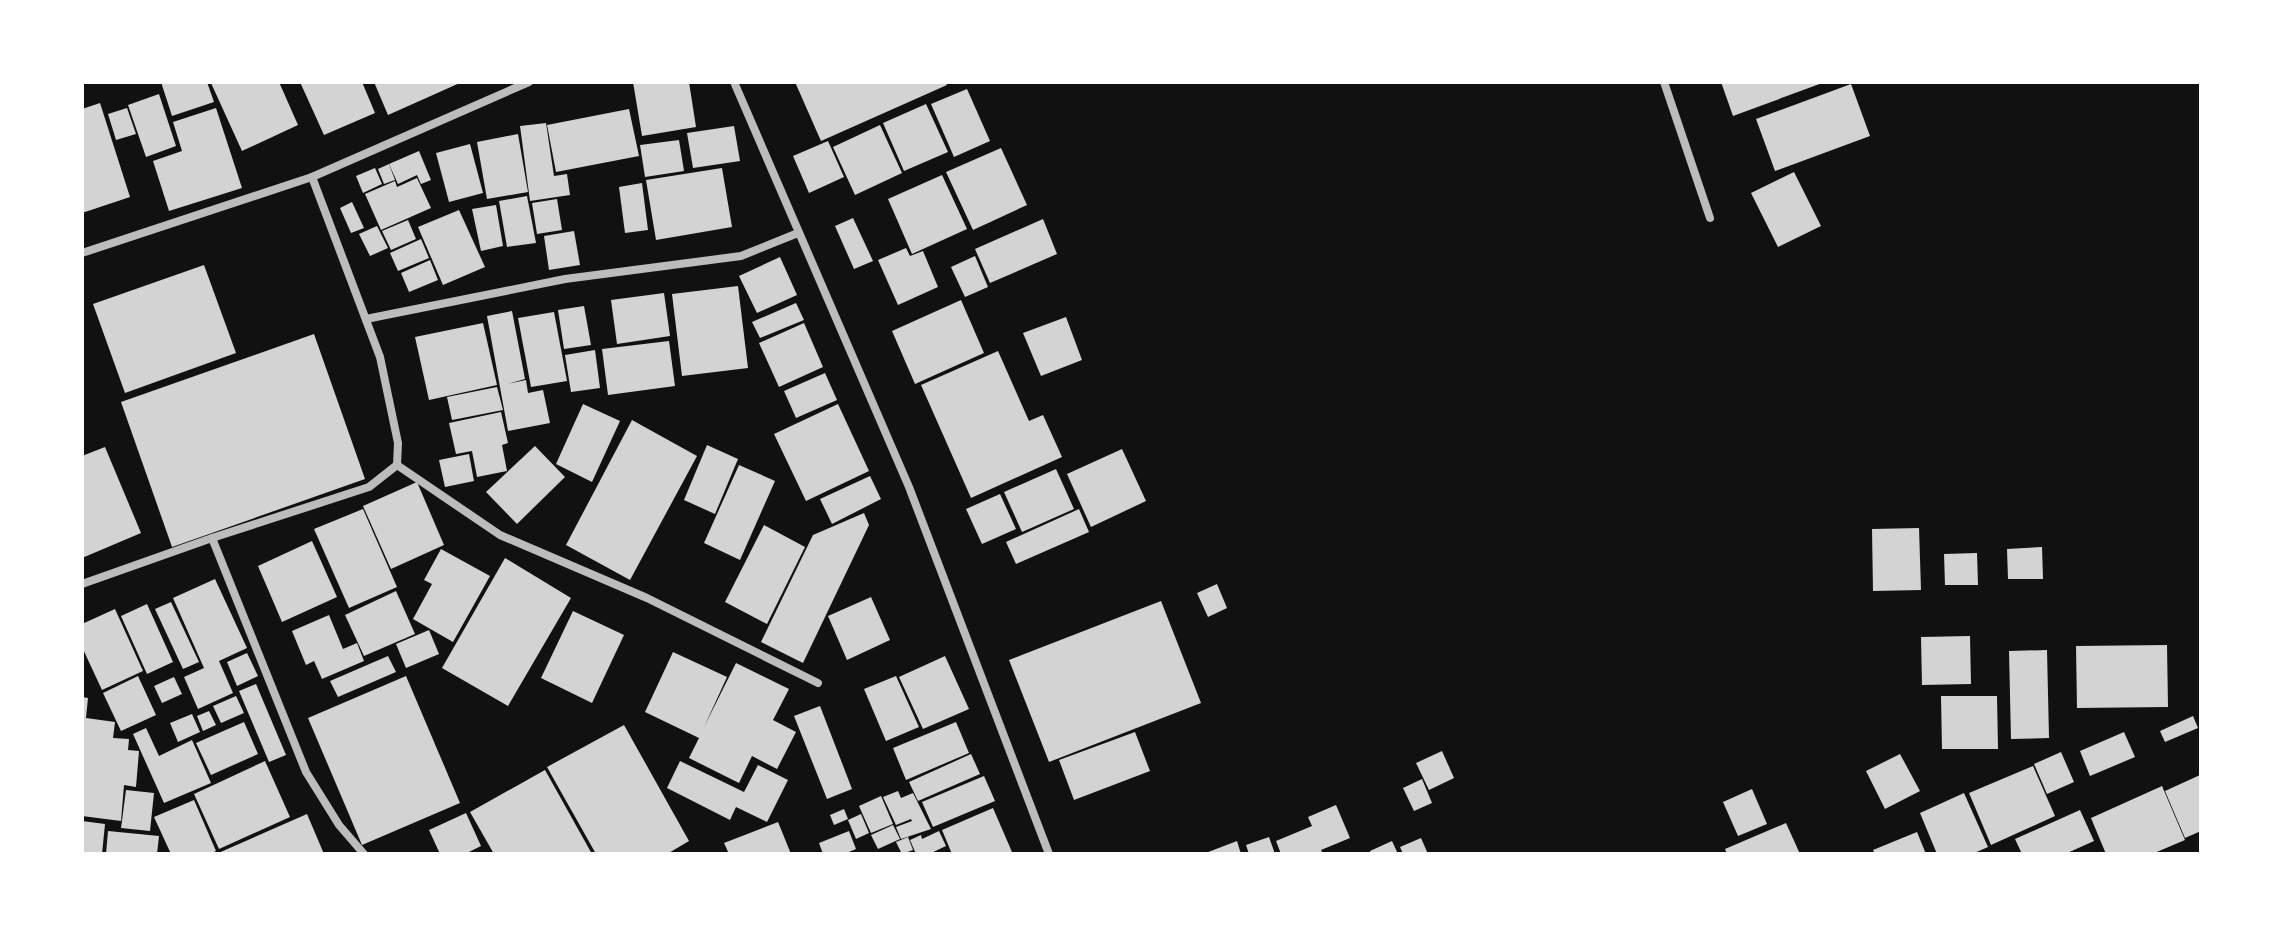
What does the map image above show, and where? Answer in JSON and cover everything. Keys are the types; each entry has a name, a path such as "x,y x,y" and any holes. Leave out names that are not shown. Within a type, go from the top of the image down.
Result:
{"street":[{"path":"82,253 312,177 529,82"},
{"path":"734,82 909,487 1049,854"},
{"path":"1664,82 1710,218"},
{"path":"82,584 369,487 397,465 398,443 380,357 312,177"},
{"path":"366,319 565,279 741,256 798,233"},
{"path":"397,465 500,535 647,598 818,683"},
{"path":"212,538 306,772 339,825 364,854"}],"building":[{"path":"161,82 207,82 214,102 172,116"},
{"path":"213,82 279,82 298,125 242,151"},
{"path":"300,82 362,82 375,113 324,135"},
{"path":"374,82 462,82 388,115"},
{"path":"633,82 689,82 696,127 642,136"},
{"path":"795,82 945,82 947,85 821,141"},
{"path":"1721,82 1825,82 1733,116"},
{"path":"1851,84 1870,136 1775,171 1756,119"},
{"path":"967,89 990,141 954,157 931,104"},
{"path":"159,94 176,146 146,157 128,105"},
{"path":"100,103 130,197 82,213 82,109"},
{"path":"926,104 948,152 904,171 883,123"},
{"path":"127,108 136,134 116,140 108,114"},
{"path":"216,108 242,188 169,211 153,161 182,151 173,122"},
{"path":"629,109 639,156 556,172 547,125"},
{"path":"546,123 554,176 567,174 570,195 530,201 520,126"},
{"path":"880,125 902,173 855,195 833,147"},
{"path":"734,126 740,161 693,168 687,133"},
{"path":"518,134 528,192 487,199 477,142"},
{"path":"679,140 684,171 645,177 640,145"},
{"path":"828,141 844,177 809,193 793,156"},
{"path":"470,144 483,193 449,202 436,153"},
{"path":"1001,148 1027,205 973,230 946,172"},
{"path":"419,151 431,180 421,184 417,175 398,184 389,164"},
{"path":"389,164 395,180 384,184 378,169"},
{"path":"375,168 382,184 363,193 356,176"},
{"path":"722,168 732,227 656,240 646,180"},
{"path":"1794,172 1821,226 1778,247 1751,193"},
{"path":"942,175 967,229 912,254 888,199"},
{"path":"417,178 431,208 381,230 365,194 395,181 397,187"},
{"path":"642,183 648,230 625,233 619,187"},
{"path":"527,196 536,243 507,247 499,201"},
{"path":"557,199 562,230 537,234 532,203"},
{"path":"352,202 364,228 351,233 340,208"},
{"path":"496,205 503,246 481,251 472,209"},
{"path":"459,210 485,267 443,285 418,227"},
{"path":"853,218 873,261 854,269 835,226"},
{"path":"1043,219 1057,254 990,283 975,249"},
{"path":"408,220 416,239 391,250 382,231"},
{"path":"377,226 388,248 370,256 359,234"},
{"path":"574,231 580,265 549,270 544,236"},
{"path":"421,239 429,258 398,271 390,253"},
{"path":"906,248 910,256 923,251 938,287 898,305 878,260"},
{"path":"975,256 988,287 965,297 951,267"},
{"path":"780,257 797,295 757,313 739,276"},
{"path":"430,260 438,280 409,292 401,273"},
{"path":"204,265 236,353 125,393 93,304"},
{"path":"738,286 748,368 682,376 672,294"},
{"path":"664,293 670,336 617,344 611,300"},
{"path":"961,300 984,353 915,384 892,331"},
{"path":"796,303 804,320 760,338 752,322"},
{"path":"584,306 591,345 564,349 558,310"},
{"path":"512,311 525,379 507,384 526,380 528,393 543,390 550,423 508,431 487,316"},
{"path":"554,312 567,381 531,387 518,318"},
{"path":"1066,317 1082,360 1041,376 1023,333"},
{"path":"483,323 497,385 429,400 415,337"},
{"path":"804,323 823,367 779,387 759,343"},
{"path":"314,334 365,479 172,547 121,402"},
{"path":"669,341 675,386 608,395 602,349"},
{"path":"595,350 600,388 571,392 565,355"},
{"path":"998,351 1029,421 1043,415 1062,457 971,498 921,385"},
{"path":"825,373 837,400 796,418 784,391"},
{"path":"497,387 503,410 452,420 447,397"},
{"path":"583,404 620,421 592,482 556,464"},
{"path":"838,404 869,471 806,501 774,434"},
{"path":"501,412 508,443 502,445 507,471 477,477 472,451 456,454 449,423"},
{"path":"632,420 697,456 630,580 566,545"},
{"path":"707,445 738,459 715,514 684,500"},
{"path":"535,446 565,477 517,524 486,492"},
{"path":"105,447 141,533 82,558 82,456"},
{"path":"1122,449 1146,501 1091,527 1067,474"},
{"path":"469,454 474,481 445,487 439,460"},
{"path":"739,465 775,481 740,560 704,543"},
{"path":"1056,469 1074,509 1022,532 1004,492"},
{"path":"870,476 881,499 832,524 820,499"},
{"path":"417,482 444,545 391,569 363,506"},
{"path":"1000,494 1016,529 982,544 966,509"},
{"path":"363,509 397,587 349,608 314,529"},
{"path":"1079,509 1089,532 1016,564 1006,542"},
{"path":"864,513 869,525 803,663 761,642 813,535"},
{"path":"764,525 805,547 767,624 725,602"},
{"path":"1919,528 1921,590 1873,591 1872,529"},
{"path":"312,541 337,597 282,622 258,566"},
{"path":"2042,547 2043,579 2008,579 2007,549"},
{"path":"441,549 490,576 453,642 413,619 432,584 424,580"},
{"path":"1977,553 1978,585 1945,585 1944,554"},
{"path":"505,558 571,598 508,706 442,668"},
{"path":"215,579 247,648 219,661 233,693 198,709 184,677 204,668 173,598"},
{"path":"1217,584 1227,608 1208,617 1197,593"},
{"path":"396,591 415,634 364,656 345,615"},
{"path":"871,597 890,640 847,660 828,616"},
{"path":"1161,601 1201,703 1049,762 1009,660"},
{"path":"171,602 199,662 183,669 155,609"},
{"path":"147,604 173,662 147,674 121,616"},
{"path":"115,609 143,671 102,690 82,647 82,624"},
{"path":"573,611 624,635 592,703 541,678"},
{"path":"329,615 343,649 357,643 364,661 322,679 314,661 306,665 292,631"},
{"path":"429,630 439,654 406,668 396,644"},
{"path":"1970,636 1971,684 1922,685 1921,637"},
{"path":"2167,645 2168,707 2077,708 2076,646"},
{"path":"2047,650 2049,738 2011,739 2009,651"},
{"path":"673,652 727,677 704,727 736,663 789,689 773,720 796,732 777,769 752,756 739,783 689,758 699,738 645,712"},
{"path":"247,653 258,676 237,686 227,662"},
{"path":"388,656 396,672 338,697 330,681"},
{"path":"945,656 969,709 923,729 899,677"},
{"path":"138,676 156,715 121,731 103,693"},
{"path":"406,676 460,803 362,845 308,718"},
{"path":"896,676 919,727 886,741 864,689"},
{"path":"174,677 182,694 162,703 154,686"},
{"path":"256,684 286,755 269,762 239,691"},
{"path":"236,696 244,713 221,723 213,706"},
{"path":"1941,696 1997,696 1998,749 1942,749"},
{"path":"82,697 88,698 86,718 115,722 113,738 129,739 128,750 139,751 136,787 124,785 121,821 82,816"},
{"path":"820,706 852,789 827,799 794,716"},
{"path":"209,711 216,725 203,731 197,716"},
{"path":"192,714 200,732 178,742 170,723"},
{"path":"2193,716 2198,728 2165,742 2160,731"},
{"path":"244,722 258,754 211,775 196,743"},
{"path":"956,722 969,753 906,780 893,748"},
{"path":"624,725 689,841 667,854 596,854 547,767"},
{"path":"146,728 159,756 192,740 211,783 164,803 133,734"},
{"path":"1135,732 1150,771 1074,800 1059,760"},
{"path":"2124,732 2135,757 2090,776 2080,751"},
{"path":"1442,751 1454,778 1429,790 1416,763"},
{"path":"2061,752 2074,782 2047,794 2034,764"},
{"path":"971,754 980,774 918,801 909,782"},
{"path":"1900,754 1920,791 1885,809 1866,771"},
{"path":"265,761 290,817 219,849 194,794"},
{"path":"680,761 744,792 758,765 788,780 767,822 736,807 730,820 667,788"},
{"path":"2033,766 2055,816 1991,845 1969,793"},
{"path":"545,770 592,854 494,854 470,812"},
{"path":"2200,775 2201,831 2185,838 2165,791"},
{"path":"984,776 995,801 933,827 922,802"},
{"path":"1422,779 1432,803 1414,811 1403,788"},
{"path":"2162,786 2185,840 2152,854 2106,854 2091,818"},
{"path":"1752,789 1767,824 1738,836 1723,802"},
{"path":"126,790 154,793 150,831 121,828"},
{"path":"898,791 901,798 913,793 931,829 901,839 896,827 912,821 896,825 883,797"},
{"path":"1964,793 1988,847 1972,854 1937,854 1920,813"},
{"path":"881,796 893,824 871,833 859,806"},
{"path":"194,800 216,851 210,854 171,854 154,817"},
{"path":"1336,805 1350,838 1321,850 1323,854 1281,854 1276,841 1312,826 1308,817"},
{"path":"993,808 1012,852 952,854 942,830"},
{"path":"844,809 848,819 834,825 830,815"},
{"path":"2080,810 2094,841 2065,854 2022,854 2015,839"},
{"path":"466,813 481,846 465,854 440,854 429,830"},
{"path":"307,814 324,854 216,854"},
{"path":"861,814 869,833 856,839 848,820"},
{"path":"82,821 105,824 102,854 82,854"},
{"path":"778,822 791,854 729,854 724,843"},
{"path":"1786,823 1800,854 1727,854 1725,849"},
{"path":"893,825 900,839 878,849 871,835"},
{"path":"108,831 159,836 157,854 106,854"},
{"path":"849,831 856,849 844,854 823,854 819,843"},
{"path":"939,831 946,846 929,854 916,854 910,840 921,835 922,839"},
{"path":"1917,832 1926,854 1875,854 1873,850"},
{"path":"908,837 913,850 902,854 896,842"},
{"path":"1269,837 1275,854 1249,854 1246,845"},
{"path":"1421,838 1428,854 1403,854 1400,847"},
{"path":"1237,841 1241,854 1203,854"},
{"path":"1392,841 1398,854 1371,854 1370,851"}]}
